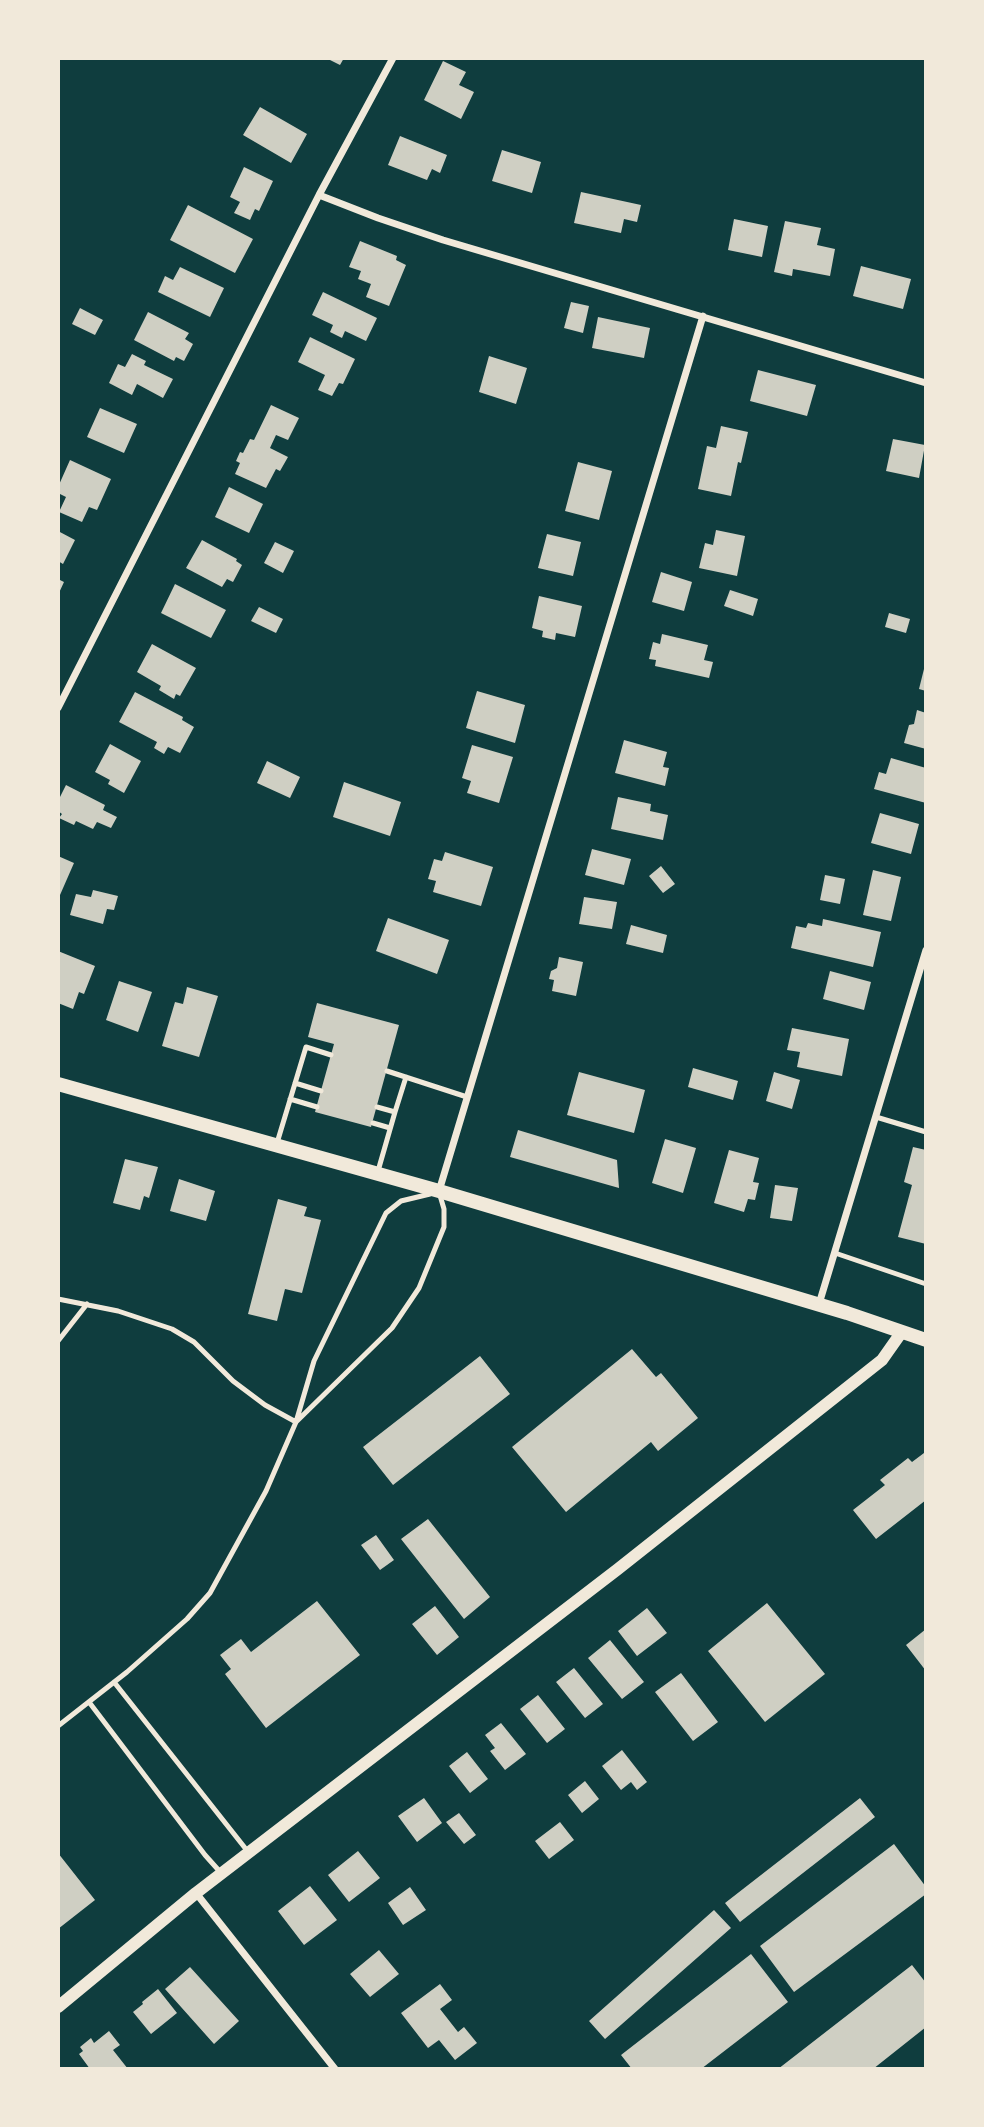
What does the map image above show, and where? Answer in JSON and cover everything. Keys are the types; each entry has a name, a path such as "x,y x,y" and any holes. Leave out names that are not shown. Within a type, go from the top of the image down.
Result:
{"main road":[{"path":"58,1084 439,1191 819,1305 926,1340"}],"street":[{"path":"58,708 319,195 393,58"},
{"path":"319,195 443,240 926,383"},
{"path":"439,1191 704,316"},
{"path":"819,1305 926,950"},
{"path":"58,2007 196,1893 618,1569 882,1360 901,1333"},
{"path":"196,1893 335,2069"}],"lane":[{"path":"276,1146 306,1047 331,1055"},
{"path":"387,1071 467,1097"},
{"path":"377,1174 406,1077"},
{"path":"295,1083 321,1091"},
{"path":"290,1099 317,1107"},
{"path":"377,1107 395,1112"},
{"path":"876,1117 926,1132"},
{"path":"373,1123 390,1128"},
{"path":"58,1726 187,1619 210,1593 265,1491 296,1422 314,1362 386,1213 401,1201 439,1191 444,1209 444,1227 419,1288 392,1328 296,1422"},
{"path":"835,1253 926,1284"},
{"path":"58,1299 118,1311 172,1329 194,1342 233,1381 265,1405 296,1422"},
{"path":"58,1341 87,1304"},
{"path":"114,1682 249,1853"},
{"path":"89,1702 222,1874"}],"building":[{"path":"326,58 344,58 340,65"},
{"path":"443,61 466,72 459,85 474,92 461,119 424,100"},
{"path":"260,107 307,134 291,163 243,135"},
{"path":"400,136 447,155 440,173 432,169 427,180 388,165"},
{"path":"502,150 541,162 532,193 492,181"},
{"path":"244,167 273,181 259,211 255,209 250,220 234,213 240,202 230,197"},
{"path":"581,192 641,205 637,222 624,219 621,233 574,223"},
{"path":"188,205 253,239 235,273 170,240"},
{"path":"734,219 768,226 762,257 728,250"},
{"path":"785,221 821,228 817,245 835,249 830,276 793,269 792,276 774,272"},
{"path":"360,241 397,256 396,260 406,265 389,306 366,297 371,284 358,279 361,271 349,267"},
{"path":"861,266 911,279 903,309 853,296"},
{"path":"180,267 224,288 210,317 158,292 165,276 173,280"},
{"path":"323,292 377,318 366,341 345,331 342,338 330,332 333,325 312,315"},
{"path":"571,302 589,306 583,333 564,328"},
{"path":"80,308 103,320 95,335 72,324"},
{"path":"148,312 189,333 185,339 193,344 184,361 176,357 174,361 134,340"},
{"path":"598,317 650,328 644,358 592,348"},
{"path":"310,337 355,359 343,384 339,383 332,396 318,390 325,375 298,362"},
{"path":"132,354 146,361 144,365 173,379 163,398 137,384 132,395 109,383 118,364 125,367"},
{"path":"489,356 527,368 516,404 479,392"},
{"path":"758,370 816,385 807,416 750,401"},
{"path":"271,405 299,418 288,440 276,435 270,448 288,457 280,471 276,469 266,488 235,474 240,463 236,461 240,452 243,453 250,439 254,440"},
{"path":"100,408 137,424 124,453 87,437"},
{"path":"721,426 748,432 731,496 698,489 707,446 716,448"},
{"path":"893,439 925,445 919,478 886,471"},
{"path":"70,460 111,479 97,510 89,507 82,522 59,512 66,497 58,493 58,487"},
{"path":"578,462 612,471 599,520 565,511"},
{"path":"229,487 263,504 249,533 215,517"},
{"path":"716,530 745,536 737,576 699,568 705,543 713,545"},
{"path":"58,531 75,540 63,564 58,561"},
{"path":"547,534 581,542 573,576 538,568"},
{"path":"202,540 237,559 242,565 233,582 227,579 222,587 186,568"},
{"path":"275,542 294,551 283,573 264,563"},
{"path":"661,572 692,582 684,611 652,602"},
{"path":"58,579 64,582 58,595"},
{"path":"175,584 226,610 211,638 161,613"},
{"path":"730,590 758,599 753,616 724,606"},
{"path":"539,596 582,606 575,637 556,633 555,640 542,637 543,631 532,628"},
{"path":"259,607 283,619 276,633 251,621"},
{"path":"889,613 910,619 906,633 885,627"},
{"path":"662,634 708,645 704,660 713,662 709,678 655,666 656,660 649,659 653,642 660,644"},
{"path":"152,644 196,668 180,696 176,694 174,699 159,690 161,686 137,672"},
{"path":"926,665 926,691 919,689"},
{"path":"477,691 525,705 515,743 466,728"},
{"path":"135,692 183,717 182,720 194,727 180,753 168,747 164,754 154,748 157,742 119,722"},
{"path":"917,710 926,713 926,749 904,743 909,725 914,724"},
{"path":"624,740 667,752 663,767 669,768 665,786 615,773"},
{"path":"110,744 141,761 124,793 108,784 110,780 95,772"},
{"path":"472,745 513,757 499,803 467,793 471,781 462,778"},
{"path":"891,758 926,768 926,803 874,789 879,772 886,774"},
{"path":"267,761 300,777 290,798 257,783"},
{"path":"344,782 401,802 390,836 333,817"},
{"path":"66,785 105,805 103,810 117,817 111,828 97,822 93,829 76,821 74,825 59,818 62,814 58,811 58,801"},
{"path":"618,797 651,804 650,811 668,815 663,840 611,829"},
{"path":"880,813 919,824 911,854 871,843"},
{"path":"592,849 631,859 624,885 585,875"},
{"path":"445,852 493,867 481,906 433,892 436,881 428,879 434,859 442,861"},
{"path":"58,856 74,863 60,895 58,894"},
{"path":"661,866 675,884 663,893 649,876"},
{"path":"873,870 901,877 891,921 863,915"},
{"path":"825,875 845,879 840,904 820,900"},
{"path":"93,890 118,896 114,910 107,909 103,924 70,915 76,894 91,897"},
{"path":"584,897 617,902 612,929 579,924"},
{"path":"388,918 449,940 437,974 376,951"},
{"path":"823,919 881,932 873,967 791,948 796,926 806,928 808,923 822,926"},
{"path":"631,925 667,935 663,953 626,944"},
{"path":"58,951 95,966 84,994 79,992 73,1009 58,1003"},
{"path":"559,957 583,962 576,996 552,991 554,980 549,979 551,971 557,968"},
{"path":"830,971 871,982 864,1010 823,999"},
{"path":"119,981 152,992 138,1032 106,1020"},
{"path":"187,987 218,996 199,1057 162,1046 175,1002 183,1004"},
{"path":"317,1003 399,1025 371,1127 315,1112 334,1044 308,1037"},
{"path":"792,1028 849,1039 842,1076 797,1067 800,1052 787,1050"},
{"path":"693,1068 738,1081 733,1100 688,1087"},
{"path":"579,1072 645,1090 634,1133 567,1115"},
{"path":"774,1072 800,1080 792,1109 766,1101"},
{"path":"518,1130 617,1160 619,1188 510,1157"},
{"path":"665,1139 696,1148 683,1193 652,1183"},
{"path":"913,1147 926,1150 926,1244 898,1237 912,1185 904,1182"},
{"path":"729,1150 759,1158 753,1182 759,1183 755,1200 748,1199 744,1212 714,1203"},
{"path":"125,1159 158,1167 149,1198 144,1196 140,1210 113,1203"},
{"path":"179,1179 215,1191 206,1221 170,1211"},
{"path":"775,1185 798,1188 792,1221 770,1218"},
{"path":"278,1199 307,1207 304,1216 321,1220 302,1293 285,1289 277,1321 248,1314"},
{"path":"632,1349 656,1377 661,1373 698,1418 658,1451 651,1442 566,1512 512,1447"},
{"path":"480,1356 510,1394 393,1485 363,1447"},
{"path":"924,1453 926,1500 876,1539 853,1510 885,1485 880,1480 908,1458 912,1462"},
{"path":"428,1519 490,1597 464,1619 401,1539"},
{"path":"376,1535 394,1560 380,1570 361,1545"},
{"path":"317,1601 360,1655 266,1728 225,1674 231,1669 220,1655 241,1639 251,1652"},
{"path":"767,1603 825,1674 765,1722 708,1651"},
{"path":"435,1606 459,1637 437,1655 412,1624"},
{"path":"647,1608 667,1633 637,1656 618,1631"},
{"path":"926,1629 926,1671 906,1645"},
{"path":"610,1640 644,1682 622,1699 588,1658"},
{"path":"574,1668 603,1704 585,1718 556,1682"},
{"path":"681,1673 718,1722 693,1741 655,1692"},
{"path":"538,1695 565,1729 547,1743 520,1709"},
{"path":"501,1723 526,1754 505,1770 490,1751 495,1748 485,1735"},
{"path":"622,1750 647,1782 637,1790 631,1782 621,1790 602,1766"},
{"path":"467,1752 488,1779 470,1793 449,1766"},
{"path":"585,1781 599,1799 582,1813 568,1795"},
{"path":"424,1798 442,1823 417,1842 398,1816"},
{"path":"860,1798 875,1817 740,1922 725,1903"},
{"path":"459,1813 476,1835 464,1844 446,1822"},
{"path":"560,1822 574,1840 549,1859 535,1841"},
{"path":"894,1844 926,1887 926,1894 794,1992 760,1946"},
{"path":"358,1851 380,1878 349,1902 328,1875"},
{"path":"58,1853 95,1900 58,1929"},
{"path":"310,1886 337,1920 304,1945 278,1911"},
{"path":"410,1887 426,1910 403,1925 388,1903"},
{"path":"714,1910 731,1928 605,2039 589,2021"},
{"path":"379,1950 399,1974 370,1997 350,1974"},
{"path":"751,1954 788,2002 701,2069 632,2069 621,2055"},
{"path":"912,1965 926,1983 926,2027 873,2069 778,2069"},
{"path":"190,1967 239,2021 214,2044 165,1989"},
{"path":"440,1984 452,2000 440,2009 458,2032 464,2027 477,2043 455,2060 439,2040 428,2048 401,2013"},
{"path":"158,1989 177,2013 151,2034 133,2012"},
{"path":"109,2031 120,2045 113,2050 128,2069 90,2069 79,2054 83,2051 80,2047 91,2038 94,2043"}]}
